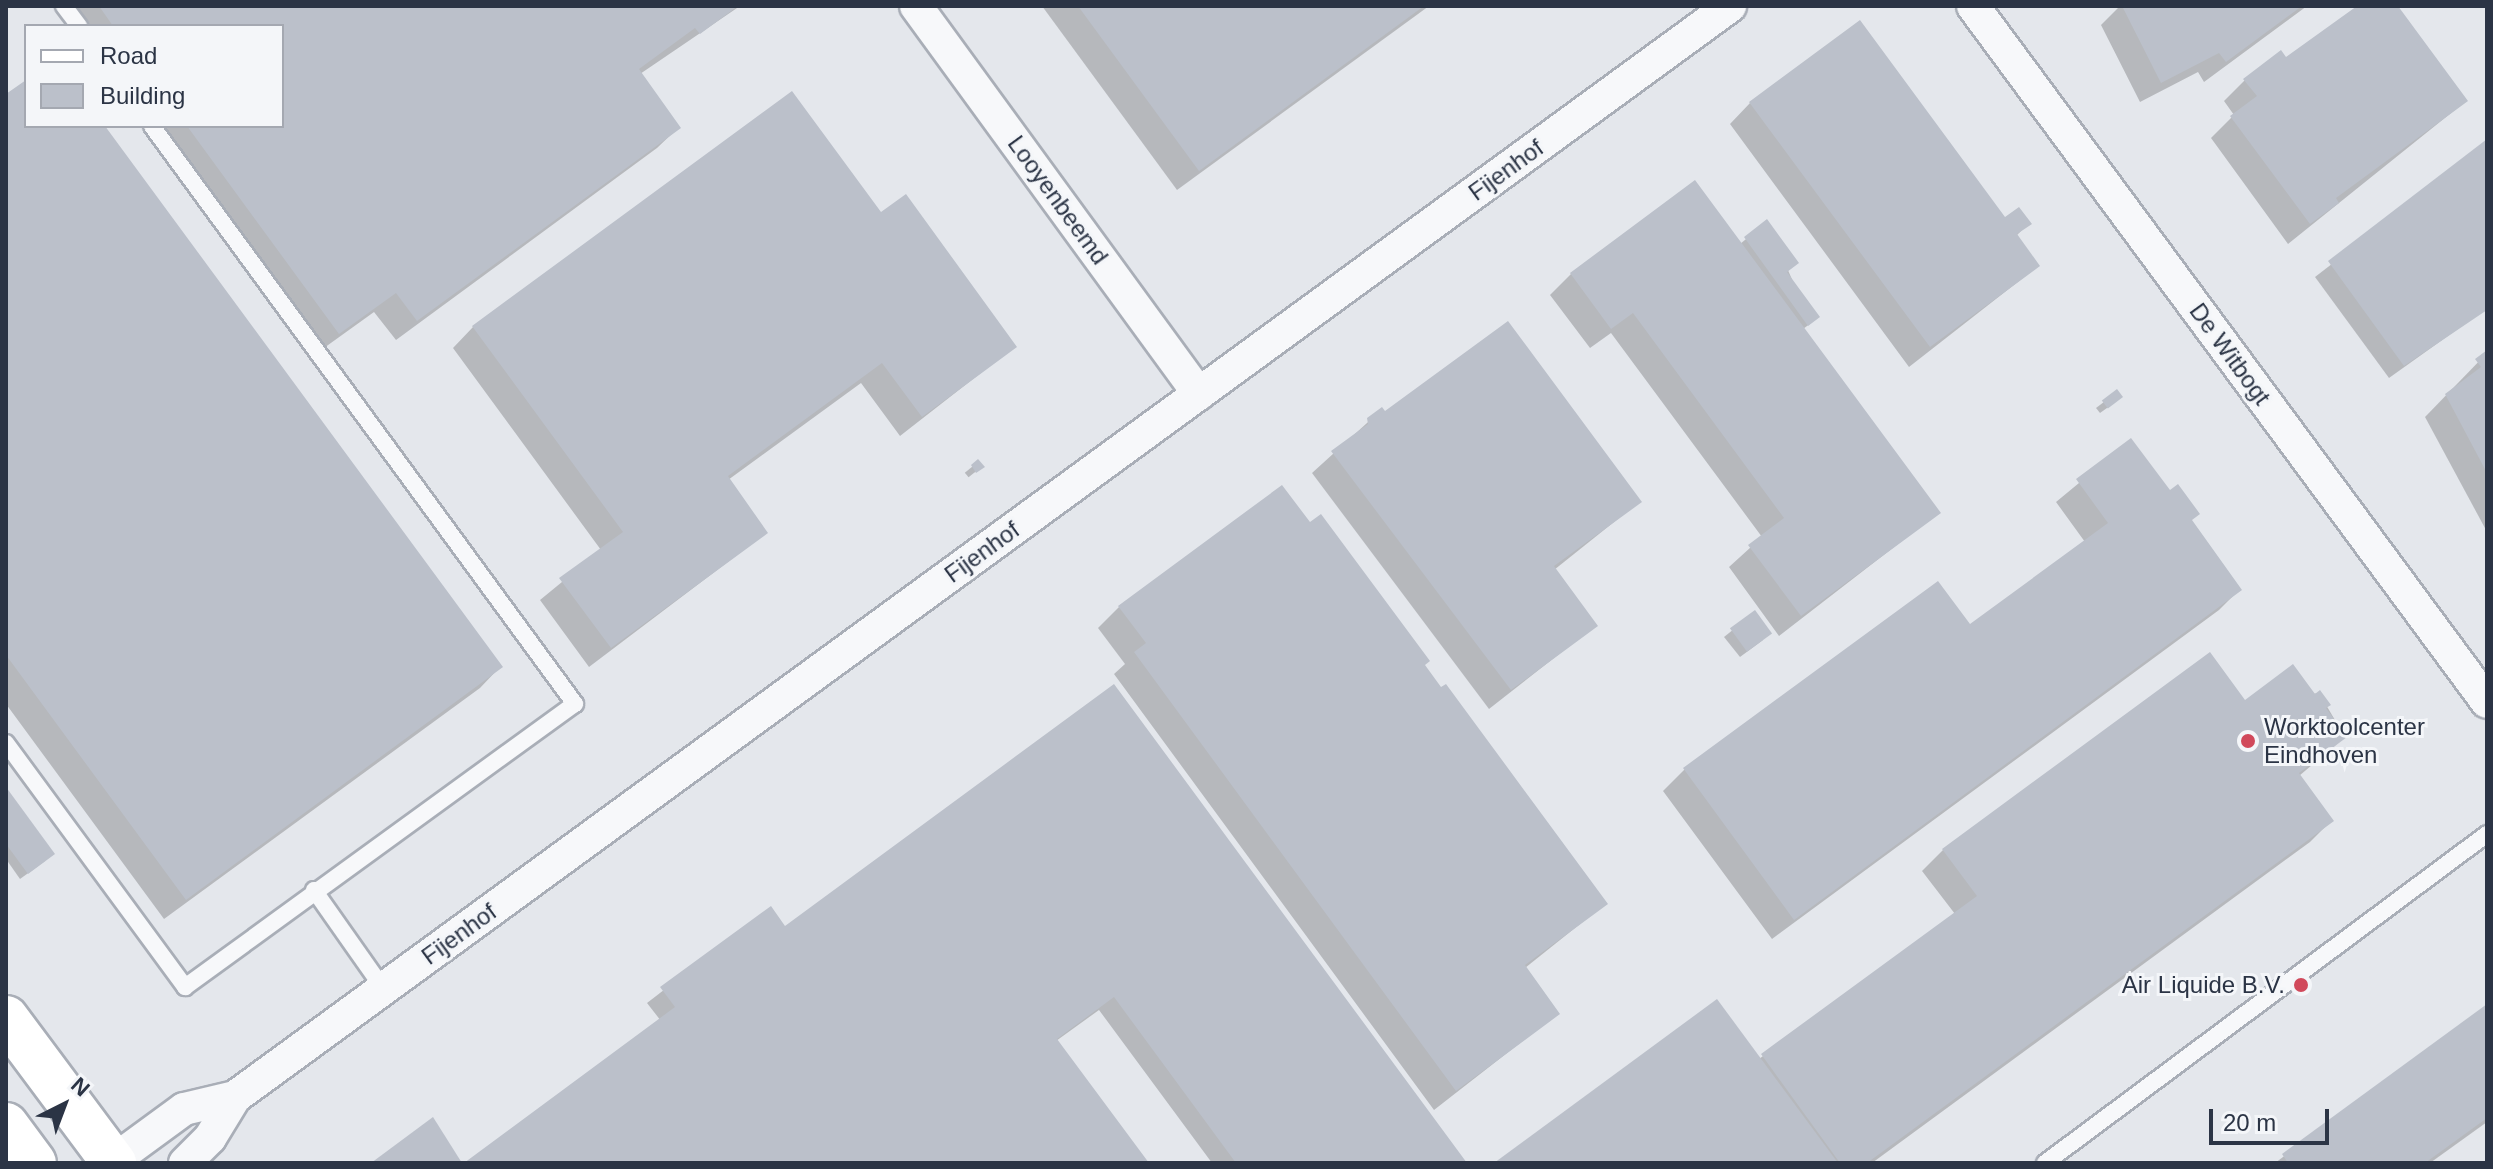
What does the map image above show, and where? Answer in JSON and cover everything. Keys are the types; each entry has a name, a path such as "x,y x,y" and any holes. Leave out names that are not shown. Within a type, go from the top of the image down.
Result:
{"main road":[{"path":"6,1018 114,1162"},
{"path":"6,1125 34,1163"}],"street":[{"name":"Looyenbeemd","path":"916,6 1199,394"},
{"name":"Fijenhof","path":"185,1163 210,1138 235,1097 1730,6"},
{"name":"De Witbogt","path":"1973,6 2487,702"},
{"name":"Fijenhof","path":"114,1162 184,1109 235,1097"}],"lane":[{"path":"64,6 78,24"},
{"path":"6,743 185,987 314,890 575,704 153,128"},
{"path":"2045,1163 2487,834"},
{"path":"314,890 383,988"}],"building":[{"path":"99,6 738,6 700,34 695,28 639,69 681,128 417,321 396,293 339,334 188,128 284,128 284,24 112,24"},
{"path":"1078,6 1424,6 1199,171"},
{"path":"2122,6 2302,6 2226,62 2219,53 2161,83"},
{"path":"2357,6 2398,6 2468,101 2336,198 2339,203 2310,224 2230,116 2257,96 2243,79 2281,50 2286,57"},
{"path":"1860,20 2005,217 2019,207 2032,224 2017,234 2040,266 1930,347 1749,102"},
{"path":"24,81 24,128 106,128 503,667 186,900 6,655 6,94"},
{"path":"792,91 881,212 906,194 1017,347 922,417 882,363 728,476 768,533 611,648 559,578 623,532 472,326"},
{"path":"2487,139 2487,310 2404,366 2328,261"},
{"path":"1695,180 1941,513 1801,616 1748,545 1784,518 1633,313 1611,329 1570,273"},
{"path":"1767,219 1799,263 1787,272 1820,317 1808,326 1744,237"},
{"path":"1508,321 1642,502 1554,566 1598,626 1511,690 1331,451 1368,424 1367,418 1382,407 1385,411"},
{"path":"2487,350 2487,473 2445,394 2481,367 2475,359"},
{"path":"2117,389 2123,397 2108,408 2102,400"},
{"path":"2131,438 2170,490 2178,484 2200,514 2192,520 2242,590 1794,920 1683,768 1938,581 1970,624 2108,523 2076,479"},
{"path":"978,459 985,467 976,473 971,465"},
{"path":"1282,485 1310,522 1321,514 1430,661 1425,665 1441,687 1446,684 1608,904 1525,965 1560,1014 1456,1091 1134,652 1146,643 1118,606"},
{"path":"1755,610 1772,633 1747,652 1730,628"},
{"path":"2210,652 2245,700 2293,664 2315,694 2320,690 2331,705 2326,708 2347,737 2299,773 2334,821 1867,1163 1840,1163 1761,1054 1977,896 1942,849"},
{"path":"1114,684 1467,1163 1236,1163 1114,997 1057,1039 1149,1163 464,1163 675,1007 660,987 771,906 785,926"},
{"path":"6,787 55,854 28,874 6,844"},
{"path":"1717,999 1838,1163 1494,1163"},
{"path":"2487,1004 2487,1118 2425,1163 2288,1163 2282,1154"},
{"path":"433,1117 462,1163 371,1163"}],"place":[{"name":"Worktoolcenter Eindhoven","path":"2248,741"},
{"name":"Air Liquide B.V.","path":"2301,985"}]}
